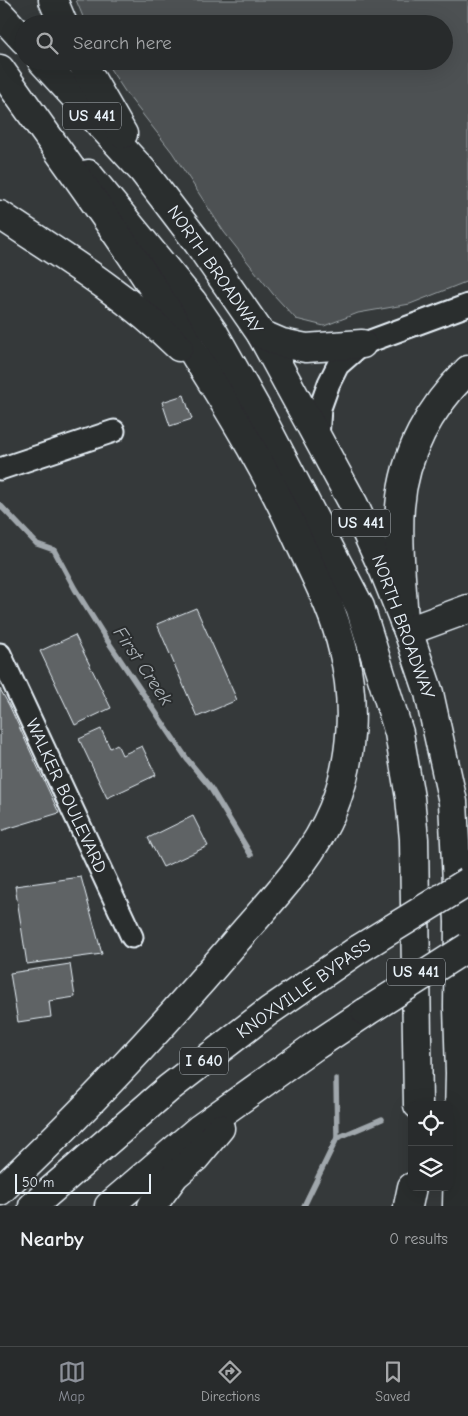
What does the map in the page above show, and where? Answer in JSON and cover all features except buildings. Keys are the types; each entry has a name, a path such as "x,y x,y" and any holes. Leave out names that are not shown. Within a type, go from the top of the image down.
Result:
{"main road":[{"path":"53,0 59,15"},
{"path":"0,14 15,30"},
{"name":"NORTH BROADWAY","path":"0,65 192,301 214,333 259,412 360,607 400,733 410,798 414,839 418,1101"},
{"path":"0,69 148,280 246,437 288,516 335,621 343,650 352,700 343,774 333,810 320,836 305,859 172,1016 53,1141 0,1191"},
{"name":"NORTH BROADWAY","path":"50,70 143,170 198,243 261,334 354,505 384,571 406,627 429,694 447,768 453,802 459,922 458,1007 460,1082 457,1206"},
{"path":"86,70 143,170"},
{"path":"1,217 81,268 143,314 210,378"},
{"path":"261,334 282,343 306,348 362,344"},
{"path":"406,627 399,533 403,482 410,457 420,433 449,390 468,370"},
{"path":"378,659 389,643 406,627 468,609"},
{"name":"KNOXVILLE BYPASS","path":"33,1206 169,1088 269,1011 359,949 468,882"},
{"path":"109,1206 199,1129 315,1046 468,947"},
{"path":"152,1206 159,1194 175,1175 195,1158 247,1096"},
{"path":"408,1206 411,1191"},
{"path":"416,1206 417,1191"}],"street":[{"path":"318,438 320,408 338,365 362,344 468,305"},
{"path":"0,469 114,431"},
{"name":"WALKER BOULEVARD","path":"0,654 132,937"}],"shaded area":[{"path":"76,0 468,0 468,281 410,304 358,313 324,326 296,319 273,294 224,232 172,152 126,93 111,70 453,70 453,15 82,15"}],"waterway":[{"name":"First Creek","path":"0,505 37,544 54,550 75,589 105,637 187,759 210,787 251,855"},
{"name":"First Creek","path":"304,1206 337,1138 336,1079"},
{"path":"337,1138 382,1119"}]}
